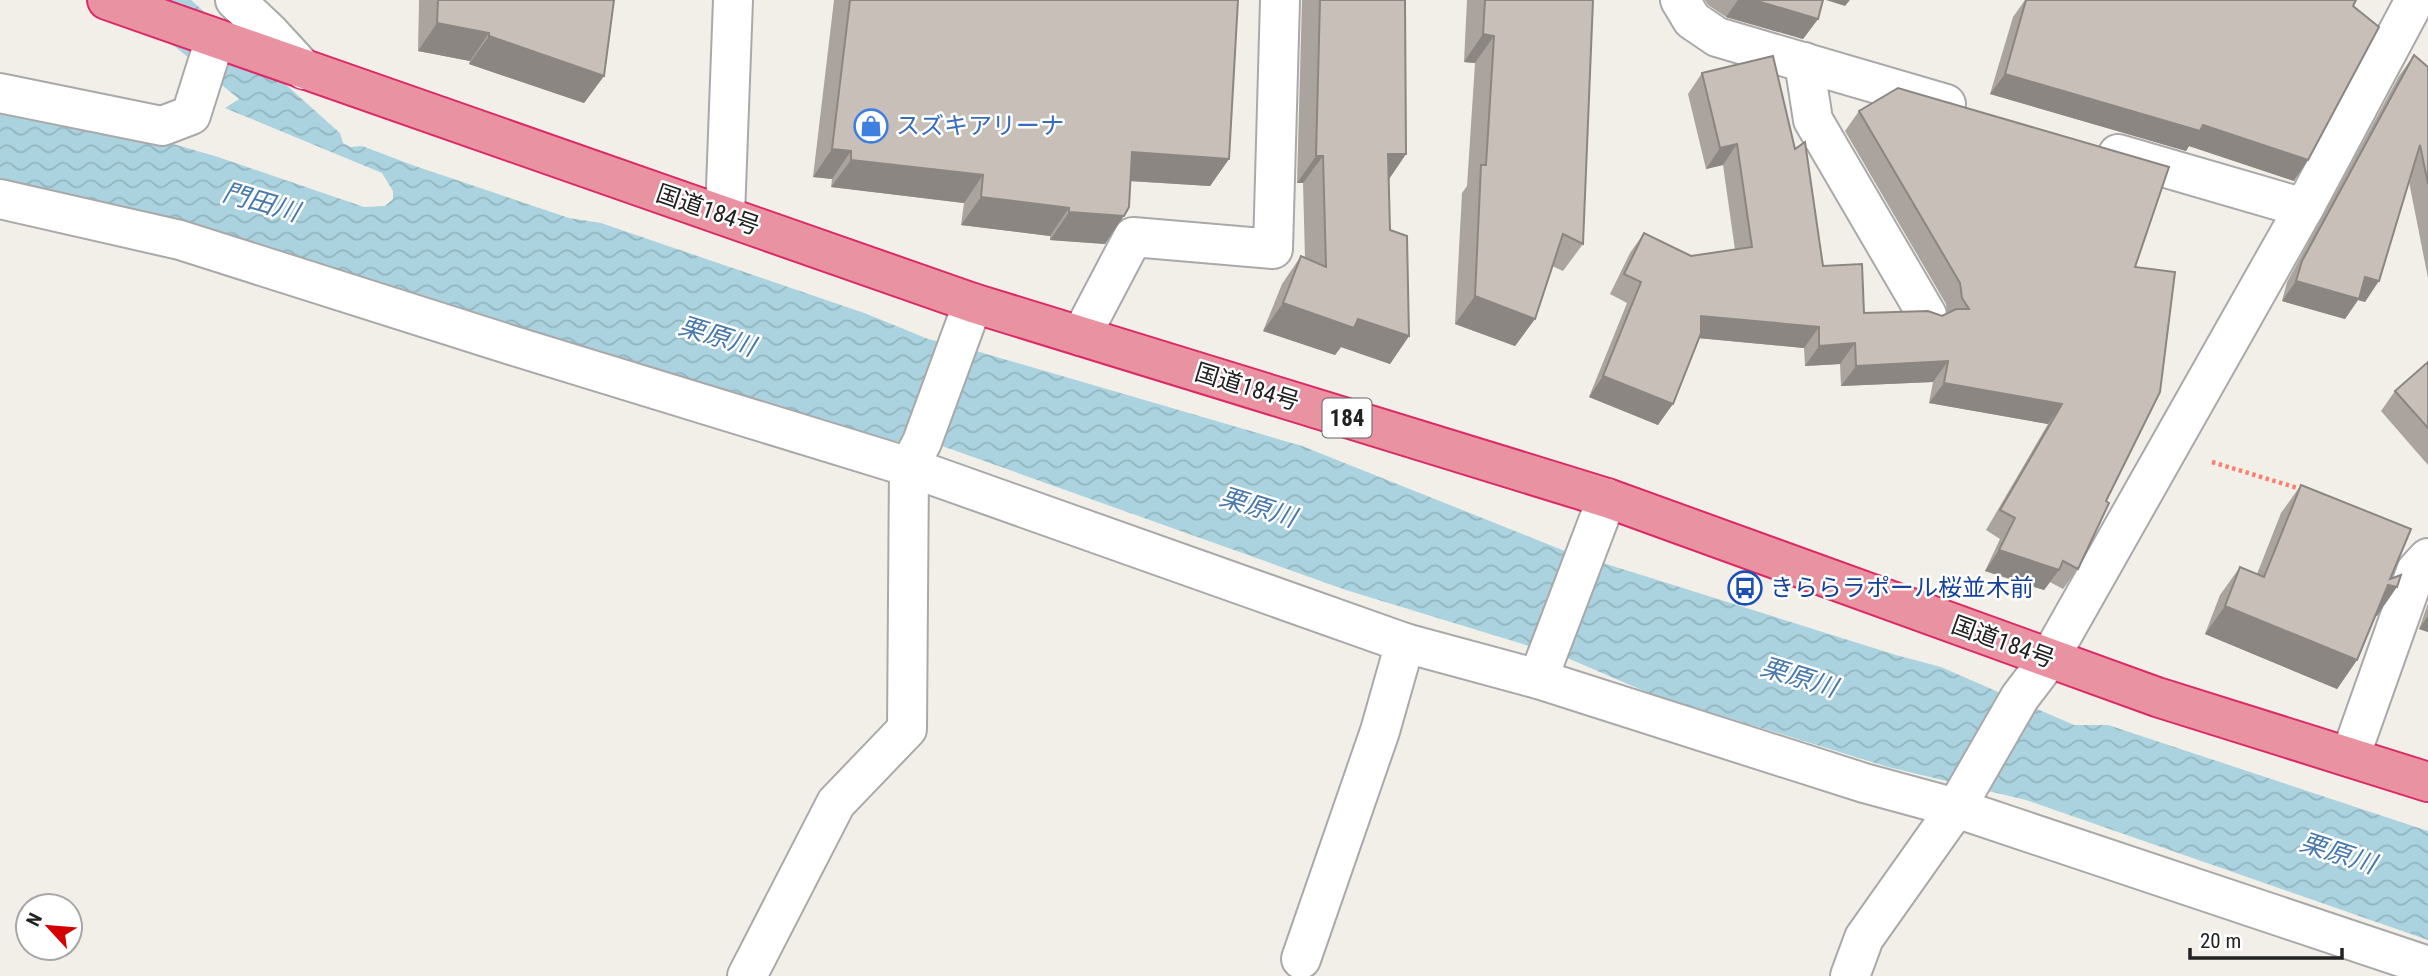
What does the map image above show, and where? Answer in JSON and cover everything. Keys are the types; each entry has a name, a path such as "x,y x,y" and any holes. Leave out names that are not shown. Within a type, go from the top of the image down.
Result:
{"highway":[{"name":"国道184号","path":"107,0 725,215 967,319 1081,336 1606,498 2157,697 2428,782"}],"street":[{"path":"235,0 304,70"},
{"path":"725,215 733,0"},
{"path":"1081,336 1133,237 1273,249 1280,0"},
{"path":"1680,0 1692,20 1717,37 1979,113"},
{"path":"1850,976 1864,938 1963,795 2020,696 2049,659 2304,208 2415,0"},
{"path":"0,93 162,126 191,115 215,39"},
{"path":"1804,62 1813,120 1927,315"},
{"path":"2083,144 2304,208"},
{"path":"0,199 180,240 514,346 916,455 1405,643 1544,663 1864,783 1963,795 2428,966"},
{"path":"747,976 836,803 907,729 916,455 967,319"},
{"path":"1544,663 1606,498"},
{"path":"2350,757 2416,571 2428,558"},
{"path":"1301,959 1380,731 1405,643"}],"path":[{"path":"2167,449 2311,492"}],"water":[{"path":"118,0 191,0 340,133 343,143 351,147 362,146 569,218 601,223 867,314 928,339 1302,446 1565,551 1941,667 2074,725 2108,725 2428,831 2428,940 2026,800 1888,767 1651,694 1565,657 1346,590 942,446 894,441 563,343 0,185 0,106 146,136 218,157 364,207 385,206 393,199 393,191 382,173 225,108 239,99"}],"building":[{"path":"438,0 614,0 604,76 489,36 489,33 437,23"},
{"path":"850,0 1238,0 1229,159 1132,152 1129,207 1124,216 1069,212 1069,208 981,197 983,175 851,160 851,151 832,149"},
{"path":"1320,0 1405,0 1406,154 1388,154 1390,230 1407,236 1409,336 1358,319 1354,328 1283,303 1301,256 1326,267 1323,156 1316,156"},
{"path":"1485,0 1593,0 1583,244 1563,234 1535,319 1475,296 1481,165 1486,165 1494,36 1483,34"},
{"path":"1754,0 1823,0 1818,19"},
{"path":"2026,0 2356,0 2353,6 2379,27 2308,160 2203,125 2200,131 2005,74"},
{"path":"2414,55 2428,67 2428,184 2420,145 2379,281 2365,277 2359,299 2296,281 2302,261"},
{"path":"1773,56 1795,149 1805,142 1823,266 1862,264 1864,313 1928,311 1942,316 1956,309 1969,309 1962,298 1960,283 1859,111 1898,88 2169,167 2135,267 2175,272 2160,392 2106,501 2109,503 2078,569 2063,561 2059,570 1999,550 2015,518 2000,510 2062,404 1944,383 1948,361 1856,366 1855,343 1819,346 1819,327 1701,316 1701,333 1673,404 1603,376 1641,282 1624,274 1644,233 1691,256 1752,247 1737,144 1720,148 1702,73"},
{"path":"2428,362 2428,428 2395,391"},
{"path":"2301,485 2411,529 2390,579 2401,575 2397,587 2388,585 2357,660 2225,606 2240,567 2264,577"}],"place":[{"name":"スズキアリーナ","path":"871,126"},
{"name":"きららラポール桜並木前","path":"1745,588"}],"water label":[{"name":"門田川","path":"261,202"},
{"name":"栗原川","path":"717,336"},
{"name":"栗原川","path":"1258,507"},
{"name":"栗原川","path":"1799,677"},
{"name":"栗原川","path":"2338,853"}]}
